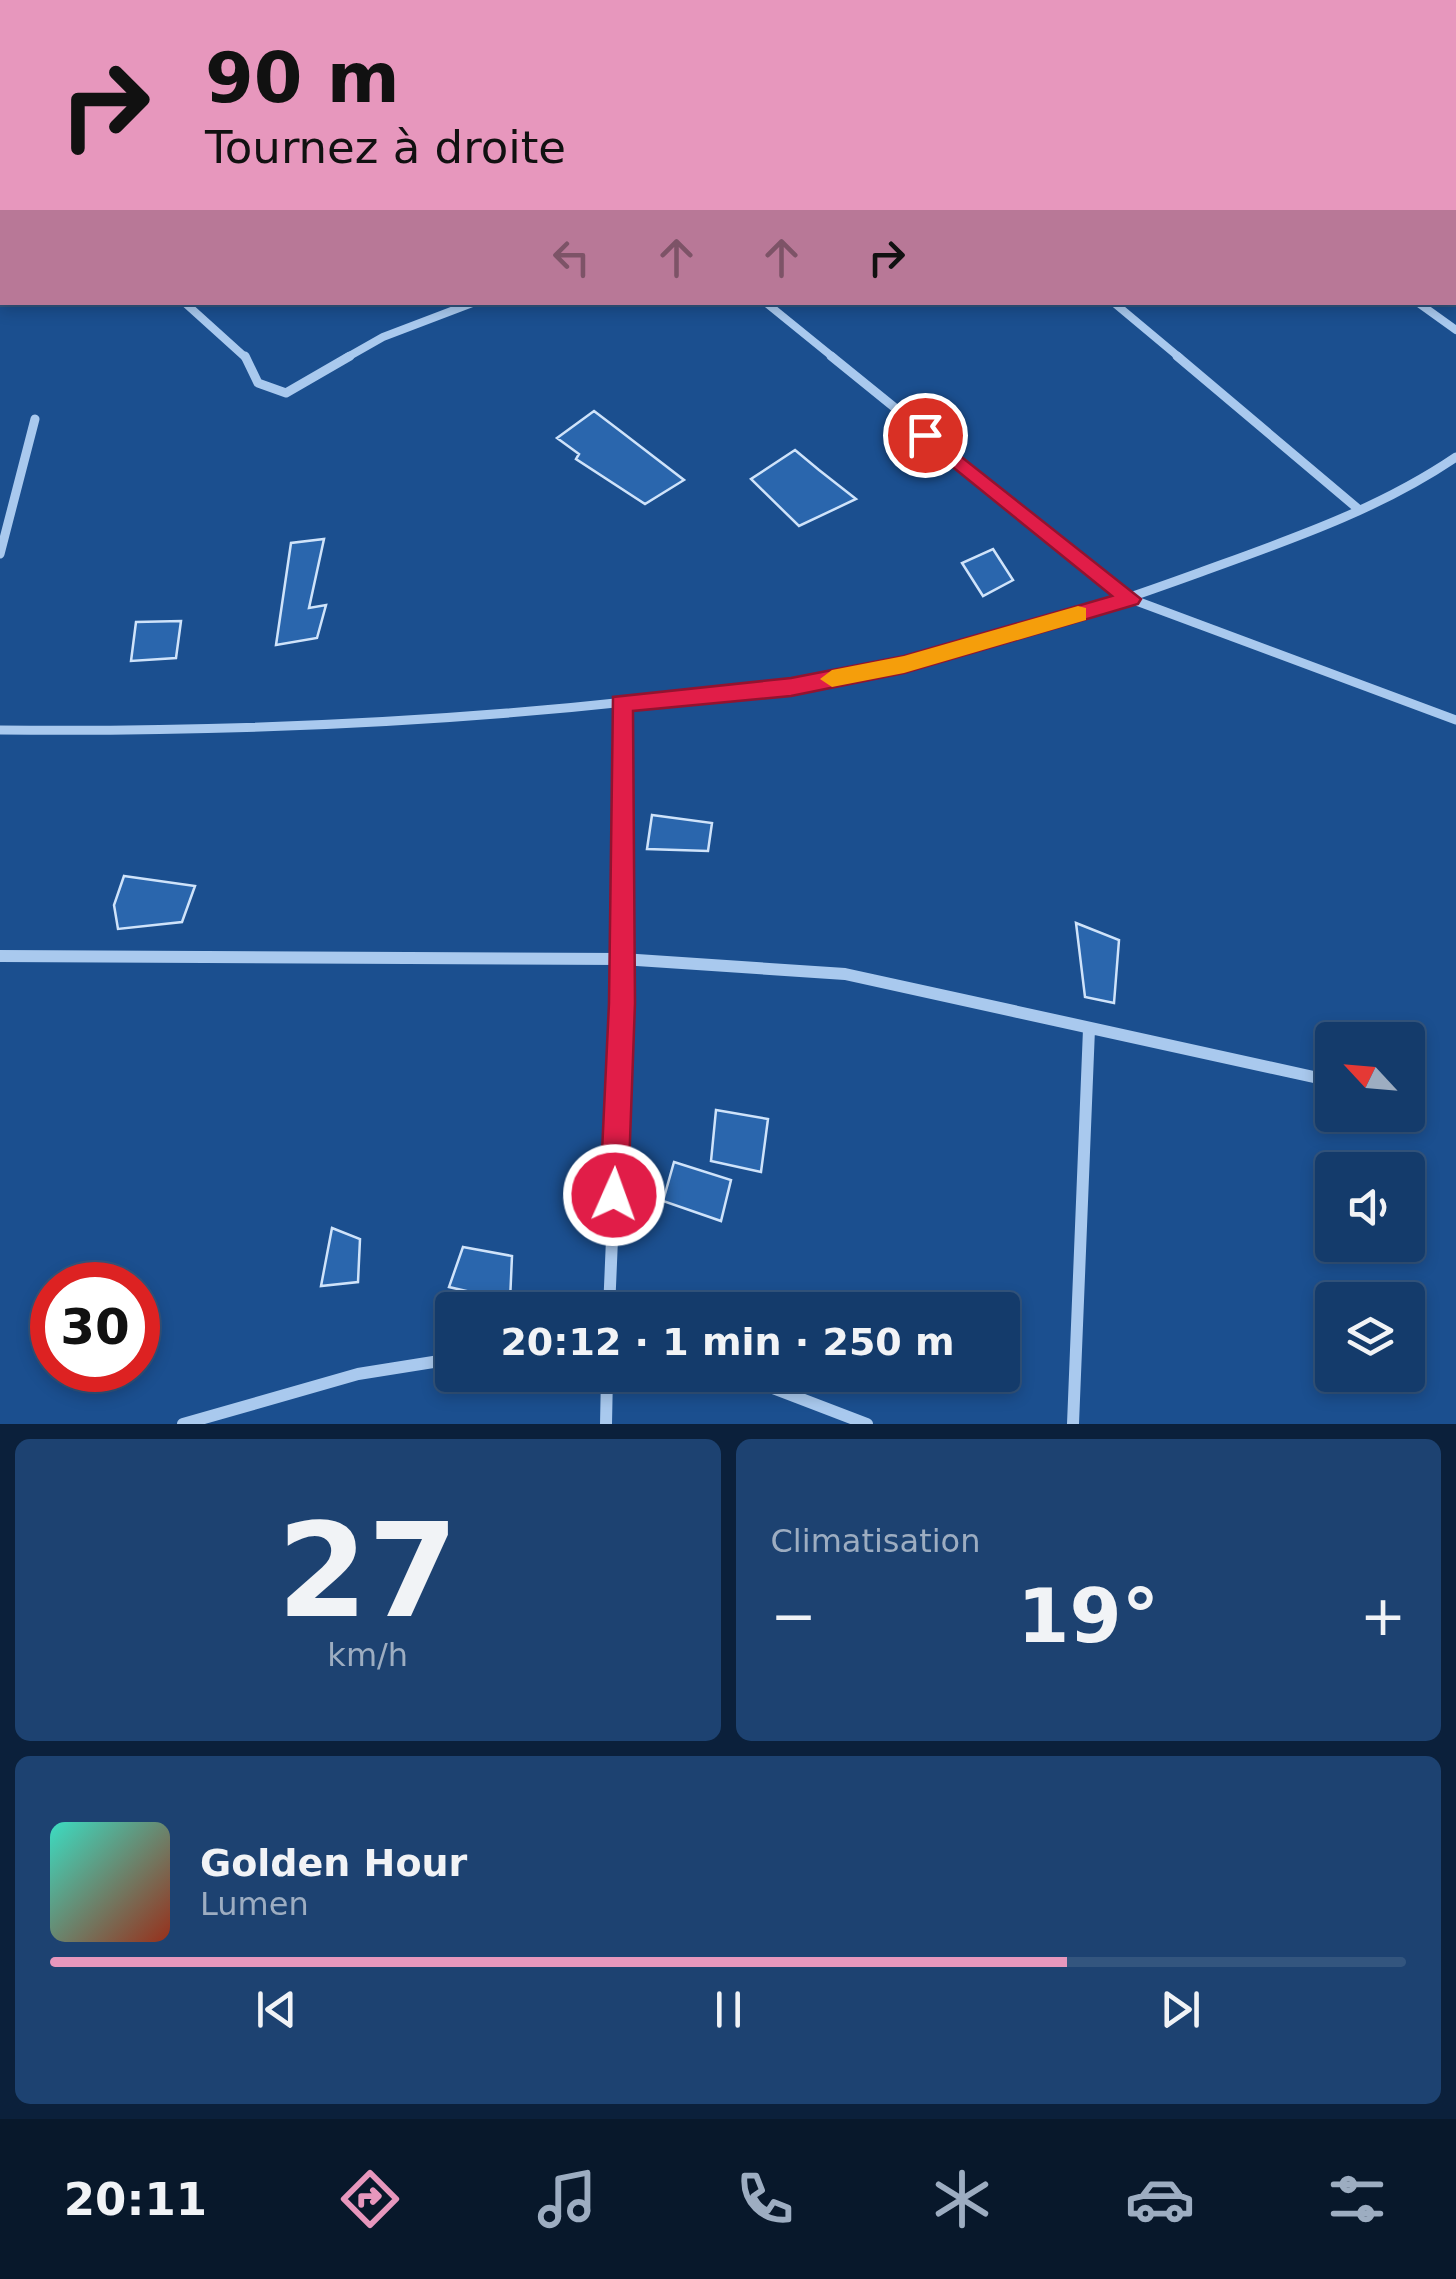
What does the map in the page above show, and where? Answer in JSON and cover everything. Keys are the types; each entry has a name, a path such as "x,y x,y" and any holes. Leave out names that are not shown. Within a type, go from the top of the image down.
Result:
{"street":[{"path":"187,305 245,356 258,383 286,393 383,337 467,305"},
{"path":"769,305 1130,599 1456,720"},
{"path":"1117,305 1357,508"},
{"path":"1422,305 1456,330"},
{"path":"0,554 34,419"},
{"path":"0,730 320,728 791,687 904,664 1130,599 1296,537 1406,488 1456,457"},
{"path":"610,1292 622,959 621,703"},
{"path":"0,956 622,959 845,974 1315,1077"},
{"path":"1073,1424 1089,1029"},
{"path":"183,1424 358,1374 435,1362"},
{"path":"606,1424 607,1392"},
{"path":"783,1392 867,1424"}],"building":[{"path":"594,411 684,480 645,504 576,459 579,454 557,438"},
{"path":"795,450 856,499 799,526 751,479"},
{"path":"324,539 309,608 326,605 317,638 276,645 291,543"},
{"path":"993,549 1013,580 983,596 962,563"},
{"path":"181,621 176,658 131,661 136,622"},
{"path":"652,815 712,823 708,851 647,849"},
{"path":"124,876 195,886 182,922 118,929 114,905"},
{"path":"1076,923 1119,940 1114,1003 1085,997"},
{"path":"716,1110 768,1119 761,1172 711,1161"},
{"path":"674,1162 731,1180 721,1221 663,1201"},
{"path":"332,1228 360,1239 358,1282 321,1286"},
{"path":"463,1247 512,1256 510,1292 471,1292 449,1287"}],"slow traffic":[{"path":"832,679 904,664 1078,614"}],"route":[{"path":"614,1195 622,1003 621,703 791,687 904,664 1130,599 925,435"}]}
